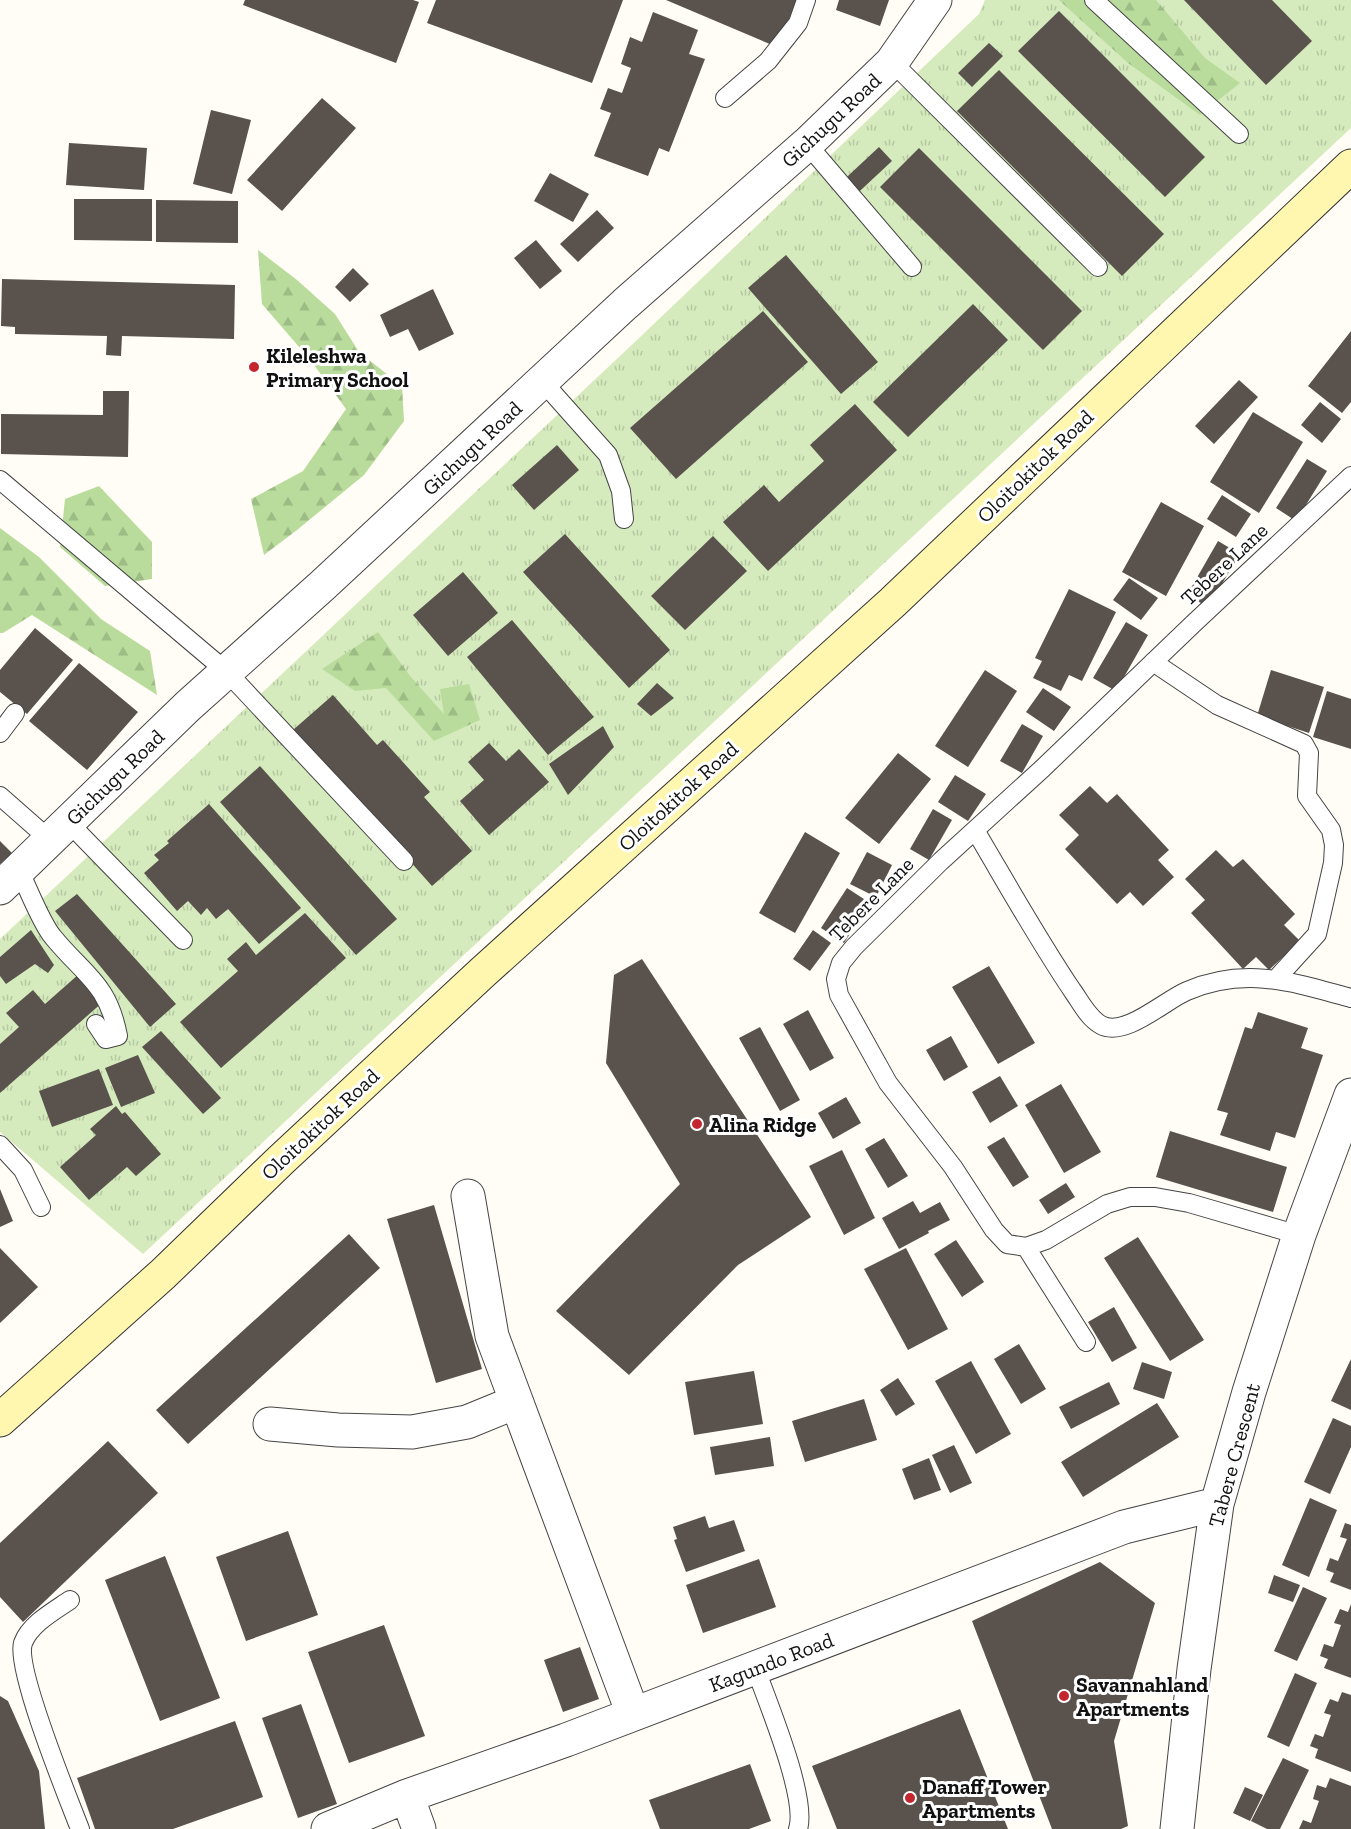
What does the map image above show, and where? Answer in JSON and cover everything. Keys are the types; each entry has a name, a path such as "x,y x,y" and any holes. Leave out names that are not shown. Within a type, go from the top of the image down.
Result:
{"main road":[{"name":"Oloitokitok Road","path":"0,1420 163,1274 281,1160 483,972 893,602 1351,166"}],"street":[{"name":"Gichugu Road","path":"10,879 188,706 626,304 807,144 891,62 935,0"},
{"name":"Tabere Crescent","path":"1177,1829 1194,1669 1217,1504 1249,1392 1299,1235 1351,1095"},
{"path":"468,1196 492,1336 633,1714"},
{"path":"270,1424 338,1430 412,1432 467,1422 516,1402"},
{"name":"Kagundo Road","path":"328,1829 406,1796 566,1740 1124,1527 1217,1504"},
{"path":"406,1796 419,1829"}],"lane":[{"path":"725,98 768,62 798,23 806,0"},
{"path":"1094,0 1239,134"},
{"path":"891,62 1098,267"},
{"path":"807,144 912,267"},
{"path":"543,382 608,455 621,491 624,519"},
{"name":"Tebere Lane","path":"1026,1247 1008,1244 994,1230 953,1167 888,1083 839,995 836,979 841,963 854,946 975,830 1351,476"},
{"path":"0,480 227,672 404,861"},
{"path":"1153,662 1217,705 1304,744 1309,753 1306,796 1331,830 1334,845 1333,863 1317,934 1276,979"},
{"path":"0,733 15,713"},
{"path":"0,796 59,831 183,940"},
{"path":"975,830 1051,958 1092,1018 1102,1026 1118,1027 1129,1024 1186,991 1226,978 1276,979 1351,998"},
{"path":"10,879 51,935 95,981 108,999 114,1014 118,1036 106,1039 96,1024"},
{"path":"0,1145 23,1170 41,1207"},
{"path":"1086,1342 1026,1247 1047,1240 1107,1204 1130,1197 1155,1197 1189,1203 1299,1235"},
{"path":"70,1600 33,1629 23,1644 22,1661 34,1705 80,1829"},
{"path":"755,1667 795,1782 801,1810 798,1829"}],"green space":[{"path":"985,0 1351,0 1351,128 143,1254 0,1132 0,939 637,340 979,14"},
{"path":"1059,0 1156,0 1205,58 1240,83 1200,115 1128,63"},
{"path":"258,250 297,280 335,314 359,352 402,386 404,421 364,475 264,555 251,499 303,471 346,409 312,362 262,304"},
{"path":"99,486 152,542 152,579 105,586 60,547 65,499"},
{"path":"0,528 39,557 101,619 150,651 157,695 32,615 0,633"},
{"path":"378,632 410,676 444,714 440,689 469,684 480,720 434,741 386,688 355,691 322,669"}],"building":[{"path":"245,0 413,0 419,2 396,63 243,5"},
{"path":"436,0 623,0 592,83 427,23"},
{"path":"666,0 797,0 777,47"},
{"path":"839,0 889,0 880,26 836,10"},
{"path":"1184,0 1272,0 1312,41 1266,85"},
{"path":"1059,11 1205,157 1165,197 1018,51"},
{"path":"653,12 698,30 689,54 705,59 669,152 659,148 648,176 594,156 611,113 600,109 608,88 622,93 631,68 621,64 630,37 642,42"},
{"path":"989,43 1003,56 972,87 958,73"},
{"path":"999,70 1164,234 1122,276 957,111"},
{"path":"322,98 356,128 282,211 247,180"},
{"path":"211,110 251,120 232,194 193,184"},
{"path":"69,143 147,148 144,190 66,185"},
{"path":"879,147 892,161 847,203 834,189"},
{"path":"919,148 1082,311 1043,350 880,187"},
{"path":"550,173 589,194 573,222 534,201"},
{"path":"74,199 152,199 152,241 74,240"},
{"path":"156,200 238,201 238,243 156,242"},
{"path":"597,210 614,228 578,262 560,244"},
{"path":"536,240 562,271 540,289 514,258"},
{"path":"786,255 878,362 841,394 748,288"},
{"path":"353,268 369,284 350,302 335,287"},
{"path":"2,279 235,285 234,339 122,336 121,356 106,355 107,336 15,334 15,327 1,326"},
{"path":"433,289 454,334 419,351 408,329 390,337 380,315"},
{"path":"973,304 1008,340 908,437 873,402"},
{"path":"763,311 808,362 676,479 630,428"},
{"path":"1351,331 1351,402 1342,413 1308,386"},
{"path":"1239,380 1258,397 1214,444 1195,426"},
{"path":"103,391 129,391 128,457 1,454 1,414 103,415"},
{"path":"1320,402 1341,419 1322,443 1301,425"},
{"path":"855,404 897,450 768,571 723,522 764,485 779,502 824,461 810,445"},
{"path":"1253,412 1303,442 1259,513 1210,482"},
{"path":"557,445 579,470 534,510 512,485"},
{"path":"1307,459 1327,471 1296,521 1276,508"},
{"path":"1222,495 1251,514 1236,537 1207,519"},
{"path":"1161,502 1204,526 1166,596 1122,572"},
{"path":"565,534 670,650 629,688 523,572"},
{"path":"713,536 747,571 685,630 651,596"},
{"path":"1218,541 1240,554 1208,607 1187,595"},
{"path":"463,572 498,613 448,656 413,615"},
{"path":"1129,578 1158,598 1141,620 1113,600"},
{"path":"1069,589 1116,612 1082,681 1069,675 1061,691 1033,678 1042,661 1035,658"},
{"path":"512,620 594,717 548,755 467,657"},
{"path":"1126,622 1148,635 1116,691 1093,678"},
{"path":"35,628 73,660 27,714 0,692 0,670"},
{"path":"79,663 138,712 87,770 29,721"},
{"path":"985,670 1017,691 968,767 935,746"},
{"path":"1271,670 1324,687 1309,733 1257,716"},
{"path":"657,683 674,698 651,716 637,704"},
{"path":"1043,688 1071,707 1054,731 1026,712"},
{"path":"1327,691 1351,699 1351,749 1313,737"},
{"path":"333,695 377,745 383,740 430,792 424,797 472,851 432,886 293,730"},
{"path":"1022,724 1043,736 1022,773 1000,761"},
{"path":"603,726 614,747 568,795 549,764"},
{"path":"489,743 506,761 519,749 549,782 489,835 460,801 484,780 468,762"},
{"path":"898,753 931,779 879,844 845,818"},
{"path":"260,766 397,919 356,955 220,802"},
{"path":"955,775 986,794 968,821 938,802"},
{"path":"1090,786 1107,803 1117,794 1169,850 1158,860 1174,877 1143,906 1130,892 1117,904 1065,849 1079,835 1059,815"},
{"path":"209,804 301,908 259,944 228,909 216,919 207,908 201,915 188,901 177,911 144,873 159,860 154,855 169,843 167,841"},
{"path":"933,809 952,820 929,860 910,849"},
{"path":"805,832 840,853 795,933 759,913"},
{"path":"0,841 12,853 0,864"},
{"path":"1216,850 1233,867 1243,859 1295,914 1284,925 1300,941 1269,970 1256,957 1243,969 1191,913 1205,900 1185,879"},
{"path":"867,852 892,865 876,897 850,884"},
{"path":"847,888 870,903 844,943 821,928"},
{"path":"77,894 176,1004 150,1027 55,911"},
{"path":"305,913 346,958 221,1068 180,1022 238,971 227,959 246,942 256,955"},
{"path":"31,930 54,965 48,973 35,964 6,984 0,976 0,957"},
{"path":"813,930 831,943 810,971 793,959"},
{"name":"Alina Ridge","path":"642,959 811,1217 738,1265 629,1375 556,1311 680,1184 606,1063 614,975"},
{"path":"989,966 1035,1043 998,1064 952,987"},
{"path":"79,974 104,1001 0,1093 0,1044 19,1027 6,1013 33,990 45,1004"},
{"path":"808,1010 834,1058 810,1071 783,1024"},
{"path":"1258,1012 1308,1028 1301,1048 1323,1055 1295,1138 1276,1132 1270,1151 1220,1135 1228,1113 1217,1110 1245,1027 1252,1029"},
{"path":"760,1027 800,1100 780,1111 739,1038"},
{"path":"161,1031 221,1098 203,1114 142,1047"},
{"path":"951,1036 968,1067 944,1081 926,1050"},
{"path":"138,1055 155,1093 121,1107 105,1068"},
{"path":"99,1069 113,1105 52,1127 39,1091"},
{"path":"1000,1076 1018,1106 990,1123 972,1092"},
{"path":"1061,1084 1101,1152 1064,1173 1025,1105"},
{"path":"846,1097 861,1123 833,1139 818,1113"},
{"path":"116,1106 122,1114 125,1112 161,1154 136,1176 127,1167 89,1200 60,1167 96,1135 90,1129"},
{"path":"1170,1131 1287,1167 1273,1212 1156,1177"},
{"path":"1004,1137 1029,1177 1013,1187 987,1147"},
{"path":"884,1138 908,1176 888,1188 865,1149"},
{"path":"842,1150 875,1218 844,1235 809,1166"},
{"path":"1066,1183 1075,1197 1048,1214 1039,1200"},
{"path":"0,1189 13,1221 0,1227"},
{"path":"913,1201 920,1213 940,1202 950,1220 899,1249 882,1218"},
{"path":"434,1205 482,1369 436,1383 387,1219"},
{"path":"349,1234 380,1268 188,1444 156,1410"},
{"path":"1138,1237 1204,1340 1170,1361 1104,1258"},
{"path":"956,1240 984,1282 962,1297 934,1254"},
{"path":"0,1248 38,1287 0,1323"},
{"path":"906,1248 948,1329 908,1350 864,1269"},
{"path":"1114,1307 1137,1348 1112,1362 1088,1322"},
{"path":"1019,1344 1046,1389 1021,1404 994,1359"},
{"path":"1351,1359 1351,1410 1331,1401"},
{"path":"971,1361 1011,1434 976,1454 935,1381"},
{"path":"1142,1362 1172,1372 1164,1399 1133,1389"},
{"path":"754,1371 763,1424 694,1435 685,1382"},
{"path":"898,1378 915,1404 896,1416 880,1390"},
{"path":"1109,1382 1120,1404 1071,1429 1059,1407"},
{"path":"864,1399 877,1440 805,1462 792,1421"},
{"path":"1157,1403 1179,1437 1083,1497 1061,1462"},
{"path":"1333,1418 1351,1426 1351,1447 1330,1494 1304,1482"},
{"path":"770,1437 774,1466 715,1475 710,1447"},
{"path":"108,1441 158,1493 23,1622 0,1597 0,1543"},
{"path":"954,1445 972,1483 950,1493 932,1455"},
{"path":"929,1458 941,1490 914,1500 902,1469"},
{"path":"1310,1498 1337,1510 1309,1577 1282,1565"},
{"path":"705,1516 709,1528 734,1520 745,1551 686,1572 674,1540 677,1539 673,1527"},
{"path":"1345,1523 1351,1525 1351,1590 1330,1582 1334,1573 1326,1570 1330,1558 1338,1561 1347,1539 1340,1537"},
{"path":"288,1531 318,1615 246,1641 216,1557"},
{"path":"165,1556 220,1698 160,1721 105,1580"},
{"path":"759,1559 776,1607 703,1633 686,1585"},
{"name":"Savannahland Apartments","path":"1100,1562 1155,1603 1114,1741 1128,1826 1121,1829 1052,1829 972,1621"},
{"path":"1274,1575 1300,1585 1293,1602 1268,1593"},
{"path":"1303,1587 1327,1598 1297,1661 1274,1651"},
{"path":"1351,1604 1351,1678 1324,1668 1328,1659 1320,1656 1324,1644 1333,1647 1341,1625 1334,1623 1340,1609 1348,1612"},
{"path":"384,1625 425,1736 349,1763 308,1652"},
{"path":"580,1647 599,1699 563,1712 544,1660"},
{"path":"1295,1673 1317,1683 1289,1747 1267,1737"},
{"path":"1342,1692 1351,1695 1351,1772 1315,1758 1318,1749 1310,1746 1315,1734 1323,1737 1331,1715 1324,1713 1330,1699 1338,1702"},
{"path":"0,1696 8,1701 39,1771 45,1829 0,1829"},
{"path":"301,1704 337,1804 298,1818 262,1718"},
{"name":"Danaff Tower Apartments","path":"960,1709 1008,1829 837,1829 812,1766"},
{"path":"235,1721 263,1797 173,1829 95,1829 77,1778"},
{"path":"1283,1758 1309,1770 1280,1829 1267,1829 1251,1821"},
{"path":"750,1764 771,1821 749,1829 660,1829 649,1800"},
{"path":"1330,1778 1351,1786 1351,1829 1299,1829 1303,1820 1311,1823 1319,1801 1313,1799 1317,1785 1326,1788"},
{"path":"1245,1787 1263,1795 1250,1821 1233,1813"}],"place":[{"name":"Kileleshwa Primary School","path":"254,367"},
{"name":"Alina Ridge","path":"697,1124"},
{"name":"Savannahland Apartments","path":"1064,1696"},
{"name":"Danaff Tower Apartments","path":"910,1798"}]}
